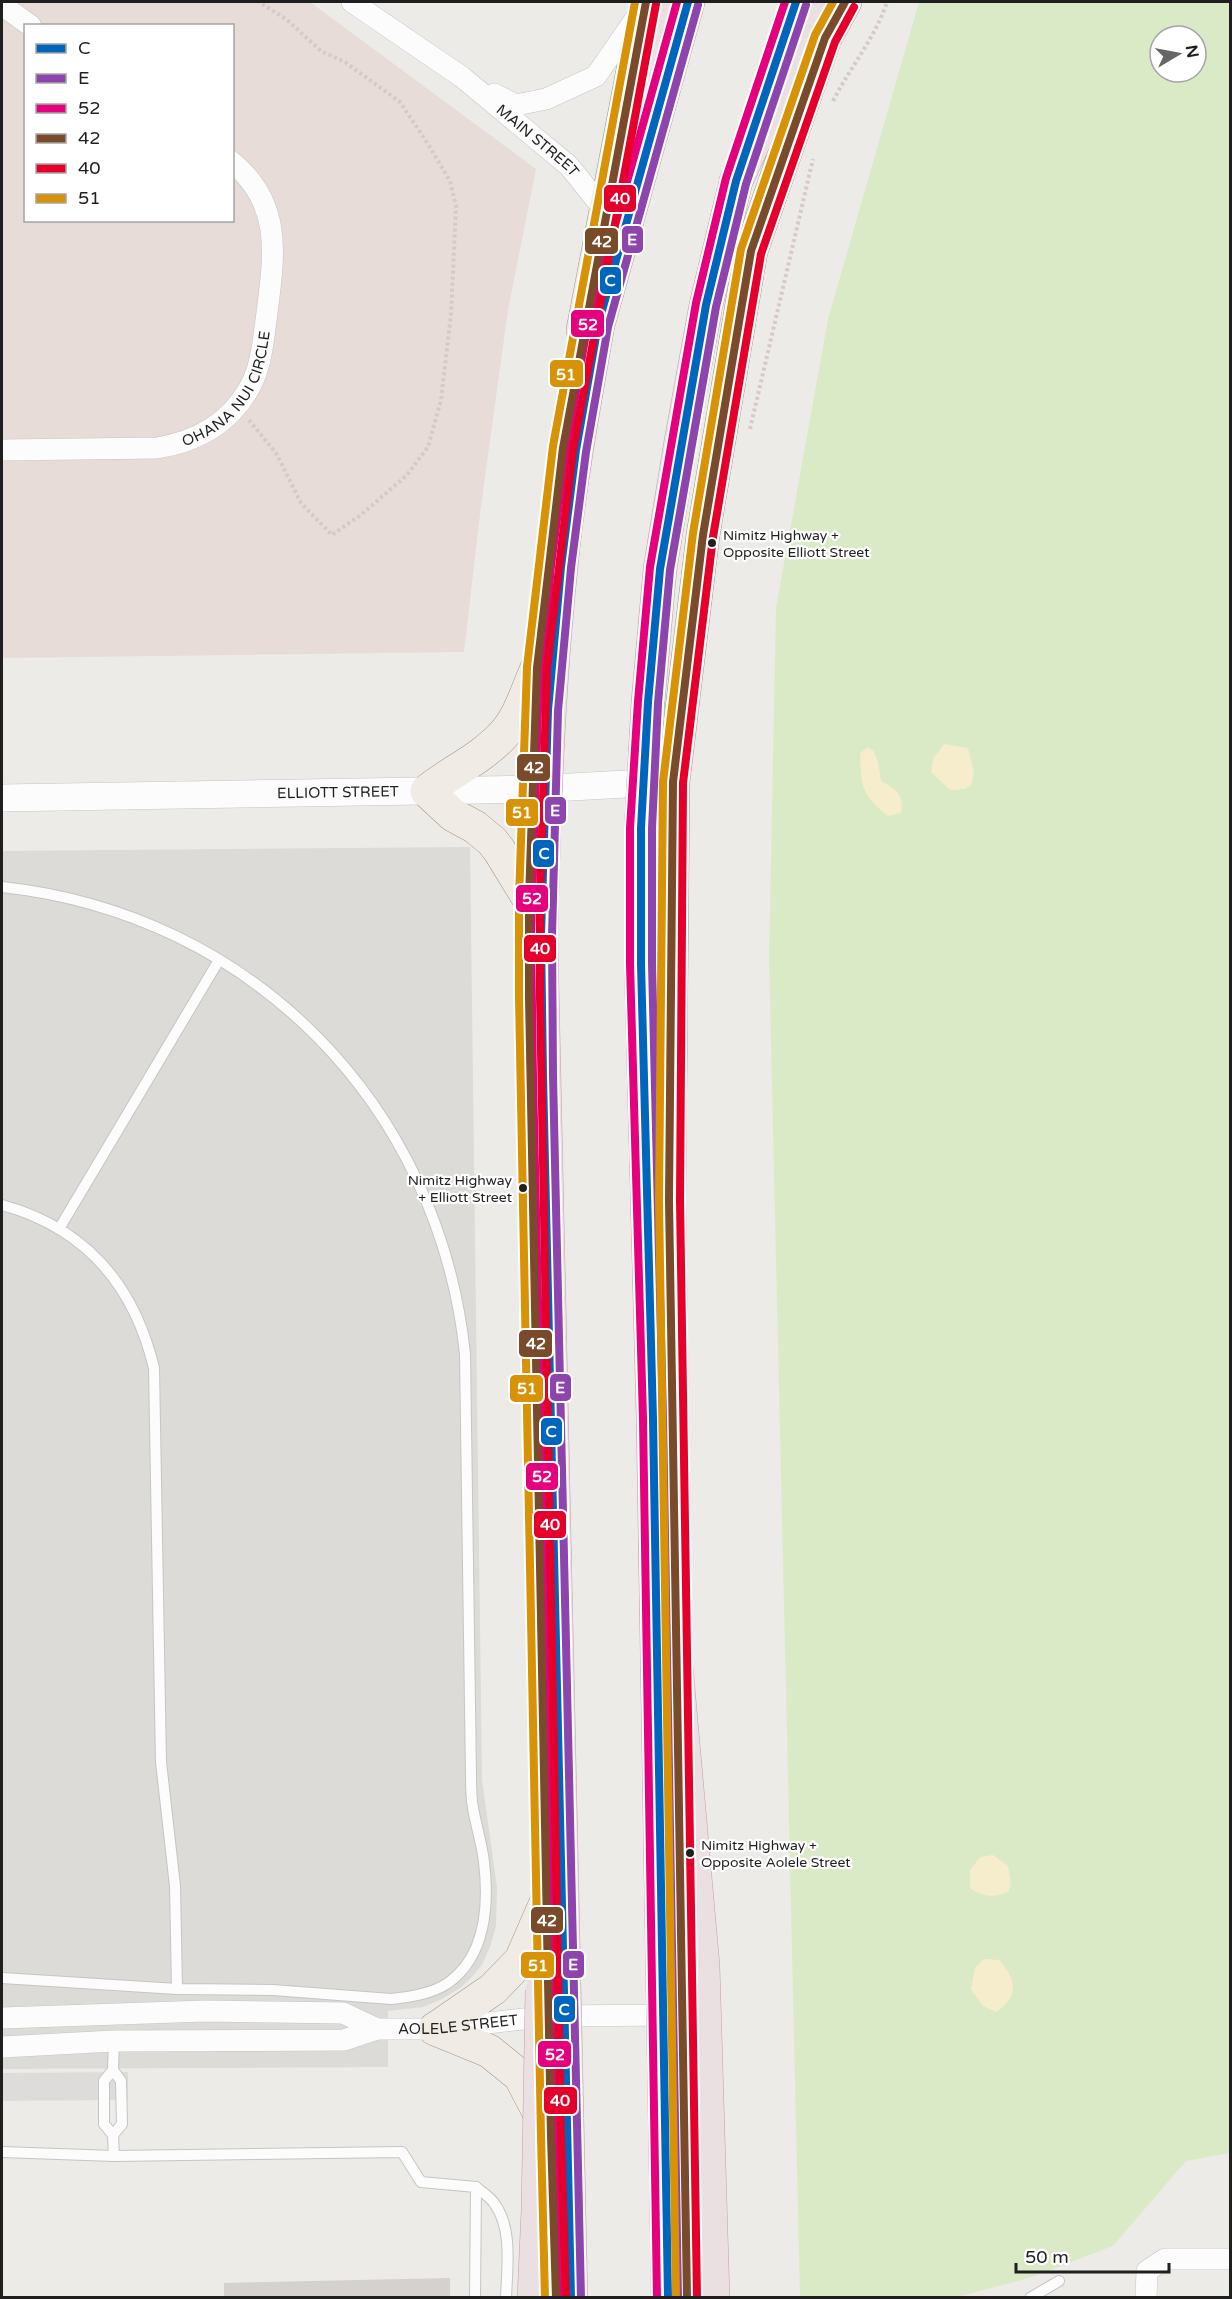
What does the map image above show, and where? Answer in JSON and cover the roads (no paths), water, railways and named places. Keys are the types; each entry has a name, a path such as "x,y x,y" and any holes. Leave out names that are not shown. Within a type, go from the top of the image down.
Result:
{"highway":[{"path":"571,2298 541,936 548,721 561,567 576,450 651,2"},
{"path":"598,325 688,2"},
{"path":"668,2298 653,1419 642,964 641,828 648,702 660,569 706,305 736,181 796,2"},
{"path":"736,181 818,2"},
{"path":"534,2298 541,2092 549,1325"},
{"path":"653,1419 702,1943 713,2298"}],"main road":[{"path":"556,2298 534,1309 529,899 537,668 563,448 606,212 651,2"},
{"path":"687,2298 680,2015 669,1200 674,782 703,535 751,251 825,38 845,2"},
{"path":"529,899 492,841 475,827 453,815 427,791 451,772 474,759 503,735 516,717 537,668"},
{"path":"435,2029 493,1989 521,1960 548,1898"},
{"path":"435,2029 489,2051 520,2076 551,2136"}],"street":[{"name":"MAIN STREET","path":"352,2 462,77 569,166 606,212"},
{"name":"MAIN STREET","path":"462,77 516,105 546,99 596,76 651,2"},
{"path":"2,5 28,24"},
{"name":"OHANA NUI CIRCLE","path":"2,450 157,448 175,445 208,431 236,407 247,392 261,359 274,255 273,238 264,205 247,176 234,164"},
{"name":"ELLIOTT STREET","path":"2,798 534,789 674,782"},
{"name":"AOLELE STREET","path":"2,2018 205,2011 343,2013 377,2029"},
{"path":"114,2015 114,2041"},
{"name":"AOLELE STREET","path":"2,2047 114,2041 344,2040 377,2029 435,2029 550,2016 680,2015"},
{"path":"1146,2298 1147,2271 1165,2259 1230,2259"}],"lane":[{"path":"2,887 52,895 123,915 164,931 245,975 298,1018 334,1054 375,1105 404,1151 441,1237 453,1275 461,1315 465,1354 471,1776 473,1807 484,1861 485,1890 480,1940 473,1955 448,1983 426,1993 391,1999 263,1990 177,1989 2,1978"},
{"path":"59,1229 219,960"},
{"path":"2,1205 23,1211 59,1229 91,1252 121,1286 141,1325 154,1368 161,1762 175,1886 177,1989"},
{"path":"114,2041 113,2070 104,2081 104,2124 114,2135"},
{"path":"113,2070 121,2081 122,2124 114,2135 114,2156"},
{"path":"2,2152 114,2156 402,2152 421,2182 476,2187 494,2203 505,2224 506,2298"},
{"path":"475,2298 476,2187"},
{"path":"1030,2298 1059,2281"}],"place":[{"name":"Nimitz Highway + Opposite Elliott Street","path":"712,543"},
{"name":"Nimitz Highway + Elliott Street","path":"523,1188"},
{"name":"Nimitz Highway + Opposite Aolele Street","path":"690,1853"}]}
